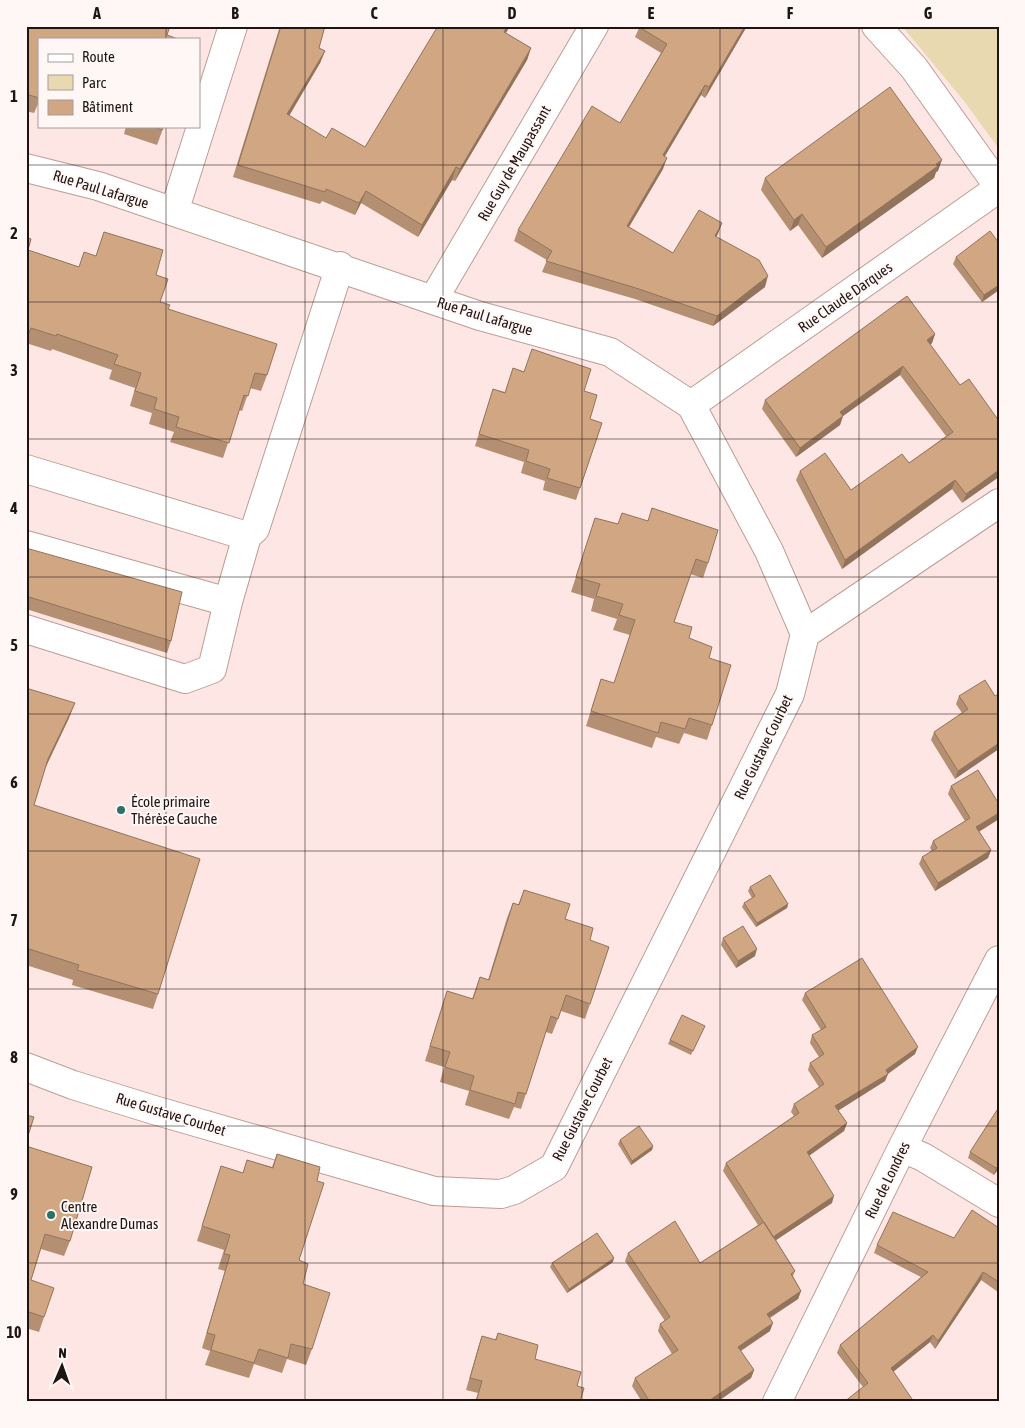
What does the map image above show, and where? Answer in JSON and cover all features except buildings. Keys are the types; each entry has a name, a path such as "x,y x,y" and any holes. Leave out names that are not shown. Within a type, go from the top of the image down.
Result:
{"street":[{"path":"174,212 233,26"},
{"name":"Rue Guy de Maupassant","path":"433,300 594,26"},
{"path":"876,26 914,68 999,187"},
{"name":"Rue Paul Lafargue","path":"26,168 98,186 340,266 433,300 610,352 691,405 769,551 805,634"},
{"name":"Rue Claude Darques","path":"691,405 999,187"},
{"path":"26,629 185,679 212,669 228,602 247,536 255,529 340,266"},
{"path":"26,468 247,536"},
{"path":"805,634 999,504"},
{"path":"26,545 228,602"},
{"name":"Rue Gustave Courbet","path":"26,1067 73,1085 154,1110 434,1191 501,1194 514,1190 554,1167 790,694 805,634"},
{"name":"Rue de Londres","path":"777,1402 902,1148 999,960"},
{"path":"902,1148 923,1157 999,1203"}],"green space":[{"path":"902,26 999,26 999,149 964,101"}],"place":[{"name":"École primaire Thérèse Cauche","path":"121,810"},
{"name":"Centre Alexandre Dumas","path":"51,1215"}]}
